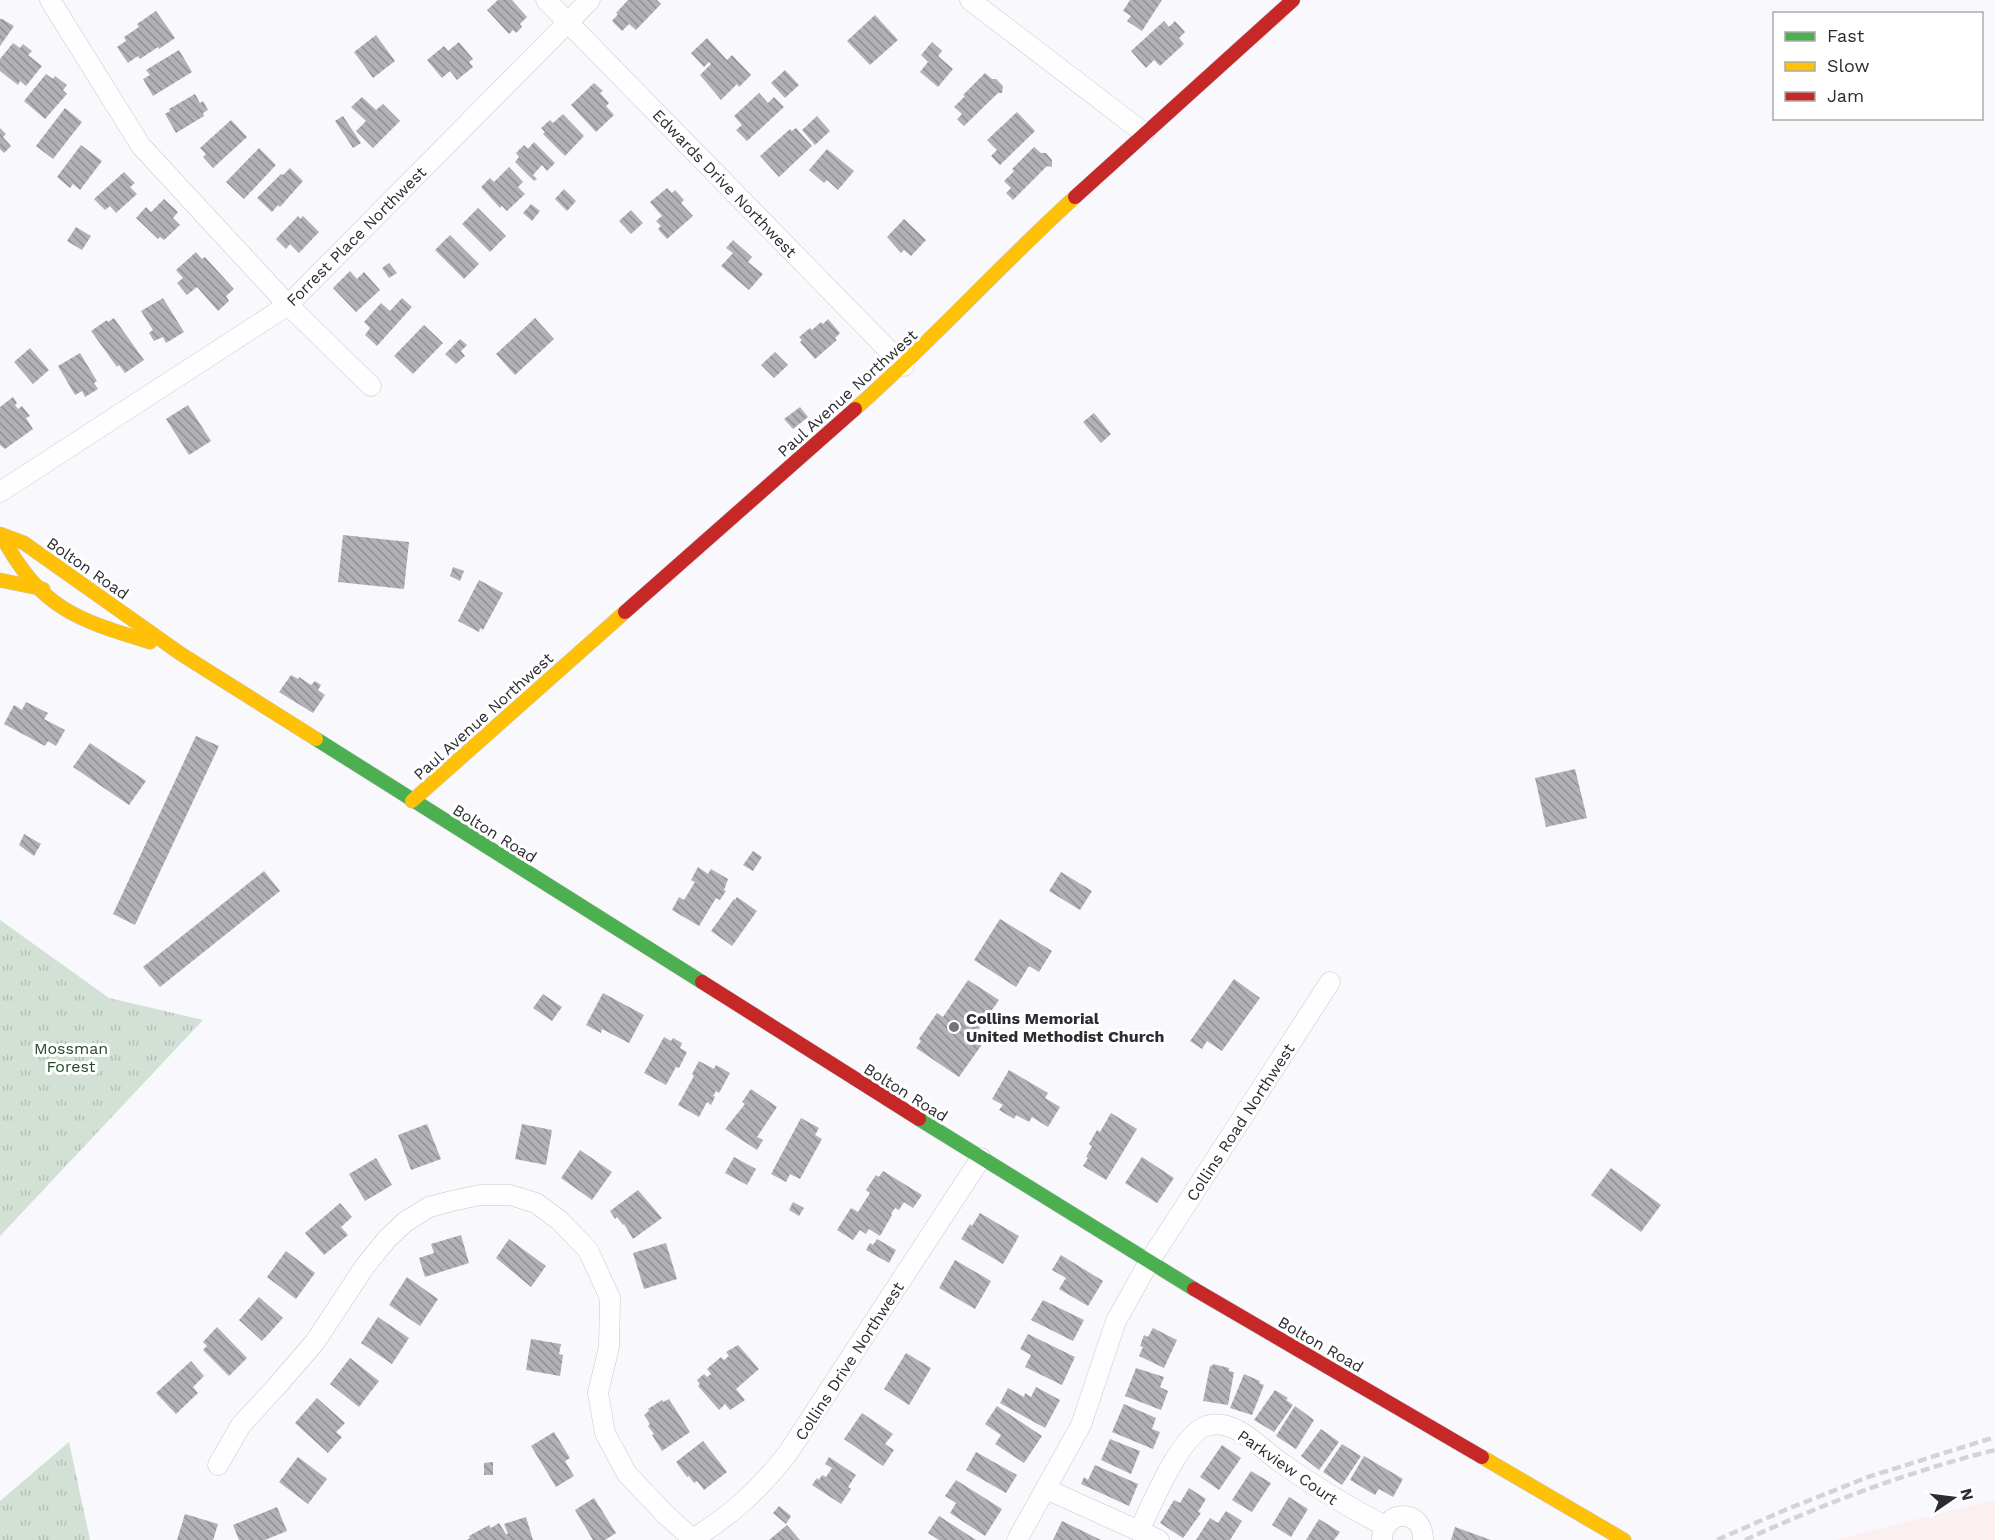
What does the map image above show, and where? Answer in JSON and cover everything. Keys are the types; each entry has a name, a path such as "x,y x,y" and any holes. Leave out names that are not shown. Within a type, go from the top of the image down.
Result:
{"street":[{"path":"50,0 141,146 288,305 371,386"},
{"name":"Edwards Drive Northwest","path":"546,0 904,366"},
{"name":"Forrest Place Northwest","path":"0,492 288,305 590,0"},
{"path":"970,0 1144,133"},
{"name":"Paul Avenue Northwest","path":"412,801 904,366 1033,236 1293,0"},
{"name":"Bolton Road","path":"1,535 20,568 53,602 70,613 181,654"},
{"name":"Bolton Road","path":"1,535 24,543 181,654 981,1158 1149,1262 1624,1540"},
{"path":"0,580 38,587 140,625"},
{"path":"0,586 21,598 70,613"},
{"name":"Collins Road Northwest","path":"1149,1262 1330,982"},
{"name":"Collins Drive Northwest","path":"692,1540 737,1510 764,1483 788,1453 981,1158"},
{"path":"218,1465 241,1425 315,1342 365,1266 387,1239 405,1222 429,1207 452,1201 480,1195 510,1195 536,1203 559,1220 588,1250 610,1298 609,1347 598,1393 606,1433 627,1474 692,1540"},
{"path":"1017,1540 1081,1425 1116,1321 1149,1262"},
{"name":"Parkview Court","path":"1139,1531 1173,1462 1194,1433 1204,1426 1219,1424 1239,1431 1281,1463 1384,1533"},
{"path":"1046,1489 1159,1540"},
{"path":"1384,1533 1389,1521 1398,1516 1406,1516 1420,1524 1423,1540"}],"shaded area":[{"path":"1995,1500 1995,1540 1835,1540 1977,1504"}],"green space":[{"name":"Mossman Forest","path":"0,920 109,998 203,1020 0,1236"},
{"path":"69,1442 90,1540 0,1540 0,1501"}],"building":[{"path":"498,0 512,0 527,17 520,24 522,27 516,33 513,30 509,34 487,10"},
{"path":"628,0 657,0 661,4 636,30 629,24 622,31 612,21"},
{"path":"1130,0 1162,0 1142,31 1127,21 1131,16 1123,11"},
{"path":"156,11 175,38 159,49 158,47 140,59 138,56 128,63 117,47 126,41 124,37 139,27 137,24"},
{"path":"875,15 898,40 870,65 847,41"},
{"path":"0,19 14,26 0,46"},
{"path":"1164,21 1169,27 1175,21 1185,32 1179,38 1184,44 1160,66 1154,60 1146,68 1131,51"},
{"path":"376,35 395,61 373,78 354,52"},
{"path":"707,38 727,60 732,55 751,75 739,87 737,84 721,100 700,75 711,64 709,62 704,67 691,53"},
{"path":"459,42 473,59 469,62 473,67 457,80 450,71 442,78 427,60 444,46 448,51"},
{"path":"932,42 942,51 938,56 953,69 938,87 920,72 928,62 921,55"},
{"path":"13,43 20,48 23,44 32,51 28,55 42,66 26,86 20,81 18,85 0,71 0,59"},
{"path":"179,50 192,72 153,96 143,79 150,75 146,70"},
{"path":"785,70 799,85 785,98 771,83"},
{"path":"985,73 1003,86 1002,93 998,93 964,126 957,119 962,114 954,107"},
{"path":"46,74 53,79 55,76 67,85 63,90 67,94 45,119 24,101"},
{"path":"594,83 603,91 600,93 609,103 606,106 614,115 596,132 571,105"},
{"path":"759,93 768,103 774,97 784,107 747,141 736,130 742,125 734,116"},
{"path":"195,94 208,110 203,113 204,116 176,133 165,114 170,111 169,109"},
{"path":"362,97 376,110 383,104 400,121 373,148 356,131 366,121 351,107"},
{"path":"65,108 82,122 53,159 36,146"},
{"path":"1017,112 1035,131 1000,165 991,156 997,150 987,140"},
{"path":"563,114 584,136 565,156 543,134 545,132 541,128 550,120 553,123"},
{"path":"343,116 361,143 353,148 335,121"},
{"path":"817,116 830,131 815,145 802,130"},
{"path":"231,120 247,137 213,168 203,157 206,154 200,148"},
{"path":"0,128 6,134 3,137 11,146 4,153 0,149"},
{"path":"796,128 812,146 779,177 760,156 790,129 792,131"},
{"path":"534,142 555,163 547,171 542,165 533,175 537,179 534,181 515,162 519,157 516,153 524,145 528,149"},
{"path":"81,145 102,161 80,190 73,184 70,188 57,177"},
{"path":"1034,147 1041,153 1046,153 1052,160 1052,167 1047,166 1013,200 1006,193 1011,188 1004,181 1014,171 1012,169"},
{"path":"259,148 276,165 244,199 226,182"},
{"path":"827,149 854,171 838,190 827,180 824,183 809,170"},
{"path":"509,167 523,182 518,187 525,194 507,211 502,206 500,208 481,187 490,178 494,182"},
{"path":"290,168 303,181 280,207 278,205 272,212 257,198"},
{"path":"124,172 135,183 130,187 137,194 116,213 110,206 105,210 94,199"},
{"path":"667,188 672,193 675,190 684,200 681,203 693,216 667,239 658,229 661,226 656,221 662,216 650,202"},
{"path":"564,189 576,201 567,211 555,199"},
{"path":"164,199 178,212 173,218 180,225 164,240 160,237 158,239 136,218 146,207 151,212"},
{"path":"531,204 540,211 532,221 523,213"},
{"path":"478,208 506,236 490,252 462,224"},
{"path":"631,210 643,223 631,234 619,221"},
{"path":"298,216 300,219 303,216 319,232 299,253 290,244 286,249 276,239"},
{"path":"904,219 926,240 911,256 904,250 901,253 887,237"},
{"path":"76,227 91,236 82,250 67,241"},
{"path":"450,235 479,264 464,279 435,250"},
{"path":"733,240 752,257 748,262 763,274 749,290 721,266 733,253 726,248"},
{"path":"196,252 202,259 205,257 234,289 226,296 229,301 218,311 197,287 187,295 177,283 183,278 176,270"},
{"path":"389,263 397,273 389,278 382,268"},
{"path":"350,271 357,279 364,272 380,290 356,312 333,288"},
{"path":"163,298 184,332 166,343 163,337 154,341 149,333 153,330 141,311"},
{"path":"402,298 412,307 377,346 365,335 370,328 364,322 381,303 390,311"},
{"path":"114,318 144,360 125,373 119,365 117,367 91,331"},
{"path":"535,318 554,339 515,375 496,354"},
{"path":"828,319 840,333 835,338 837,340 815,359 800,342 802,340 799,337 810,328 812,330"},
{"path":"424,325 443,343 413,374 394,356"},
{"path":"460,339 467,345 461,351 465,356 456,364 445,354"},
{"path":"30,348 49,370 33,384 14,362"},
{"path":"775,352 788,365 774,378 761,365"},
{"path":"80,353 97,381 94,383 98,389 85,397 82,391 75,395 58,366"},
{"path":"13,397 18,409 22,406 30,416 26,418 33,429 5,449 0,445 0,407"},
{"path":"188,405 211,441 189,455 166,419"},
{"path":"800,407 808,417 793,429 784,419"},
{"path":"1094,413 1111,434 1101,443 1083,422"},
{"path":"343,535 409,542 404,589 338,582"},
{"path":"453,567 464,571 460,581 450,576"},
{"path":"479,580 503,593 483,630 480,628 479,632 458,621"},
{"path":"291,675 311,685 315,681 321,685 318,690 325,695 313,713 279,692"},
{"path":"26,702 48,713 44,719 65,730 56,746 48,741 45,746 4,724 14,705 22,710"},
{"path":"196,736 219,746 135,925 113,914"},
{"path":"90,743 146,781 129,805 73,767"},
{"path":"1575,769 1587,818 1546,827 1535,778"},
{"path":"24,834 41,844 34,856 19,845"},
{"path":"753,851 762,857 753,871 743,865"},
{"path":"698,867 708,874 711,869 728,879 724,890 726,891 720,900 716,898 699,926 672,910 679,897 684,900 695,882 691,880"},
{"path":"264,871 280,891 160,987 143,967"},
{"path":"1061,872 1092,891 1080,910 1049,891"},
{"path":"737,897 757,911 732,946 711,931"},
{"path":"1000,919 1052,951 1039,972 1029,966 1016,987 974,960"},
{"path":"1234,979 1260,998 1222,1051 1207,1041 1202,1049 1190,1041"},
{"name":"Collins Memorial United Methodist Church","path":"968,980 999,1000 974,1036 983,1043 959,1077 916,1048 921,1041 919,1039 937,1013 943,1017"},
{"path":"603,993 644,1015 629,1043 602,1029 601,1033 586,1025"},
{"path":"543,994 562,1007 552,1021 533,1008"},
{"path":"664,1037 671,1041 673,1038 682,1043 680,1048 687,1052 679,1068 676,1067 666,1085 644,1073"},
{"path":"699,1061 714,1069 716,1065 730,1073 719,1093 716,1091 713,1096 715,1097 711,1105 707,1102 699,1117 678,1105 694,1076 692,1074"},
{"path":"1009,1070 1048,1093 1045,1098 1060,1107 1048,1127 1032,1117 1029,1122 1016,1115 1014,1119 999,1110 1003,1105 992,1099"},
{"path":"751,1089 777,1107 757,1137 763,1140 757,1150 725,1129 745,1104 742,1102"},
{"path":"1111,1113 1137,1129 1106,1180 1083,1166 1092,1146 1089,1144 1097,1130 1100,1132"},
{"path":"801,1118 819,1128 815,1135 822,1139 800,1179 790,1174 786,1182 771,1174"},
{"path":"427,1124 441,1159 411,1170 398,1135"},
{"path":"522,1124 552,1130 546,1165 515,1159"},
{"path":"580,1150 612,1172 592,1200 561,1178"},
{"path":"734,1157 756,1169 747,1185 725,1173"},
{"path":"1142,1157 1174,1178 1157,1203 1125,1183"},
{"path":"376,1158 392,1185 365,1201 349,1174"},
{"path":"1611,1168 1661,1205 1641,1232 1591,1195"},
{"path":"883,1171 922,1195 913,1208 904,1202 899,1210 895,1208 880,1236 869,1229 866,1234 860,1230 853,1240 837,1230 851,1208 858,1212 870,1193 866,1190 876,1175 879,1177"},
{"path":"638,1190 662,1218 633,1239 624,1224 617,1217 615,1219 610,1211"},
{"path":"793,1202 804,1208 799,1216 789,1210"},
{"path":"340,1203 352,1217 341,1227 348,1235 324,1255 305,1233"},
{"path":"980,1213 1019,1236 1003,1264 961,1239"},
{"path":"461,1235 469,1263 425,1277 419,1258 434,1253 431,1244"},
{"path":"509,1239 546,1266 531,1287 496,1258"},
{"path":"877,1239 896,1250 889,1263 866,1250 870,1243 873,1245"},
{"path":"666,1243 677,1279 644,1289 633,1253"},
{"path":"286,1251 315,1273 296,1299 267,1277"},
{"path":"1061,1255 1103,1281 1088,1306 1059,1289 1066,1278 1052,1270"},
{"path":"955,1260 991,1281 975,1309 939,1288"},
{"path":"407,1277 438,1299 420,1326 389,1305"},
{"path":"259,1297 283,1318 262,1341 239,1320"},
{"path":"1043,1300 1084,1320 1073,1341 1031,1320"},
{"path":"378,1317 409,1338 392,1364 361,1343"},
{"path":"217,1327 247,1358 229,1376 203,1350 207,1346 203,1342"},
{"path":"1153,1328 1177,1340 1164,1368 1139,1356 1143,1347 1140,1346 1144,1335 1148,1337"},
{"path":"1028,1334 1075,1357 1062,1385 1025,1367 1031,1355 1020,1349"},
{"path":"531,1339 561,1344 559,1354 563,1355 560,1376 526,1370"},
{"path":"738,1345 759,1369 736,1389 745,1400 730,1410 725,1404 719,1410 698,1386 700,1384 697,1380 704,1374 707,1377 711,1374 707,1369 721,1357 724,1360 729,1356 726,1352"},
{"path":"906,1353 931,1368 909,1405 884,1389"},
{"path":"350,1358 379,1381 359,1407 330,1384"},
{"path":"191,1361 204,1376 193,1387 198,1393 176,1414 156,1393"},
{"path":"1213,1364 1229,1368 1229,1371 1234,1372 1228,1405 1203,1401 1210,1366"},
{"path":"1136,1368 1164,1377 1160,1387 1168,1391 1161,1410 1125,1396"},
{"path":"1244,1374 1264,1385 1252,1415 1230,1408"},
{"path":"1036,1387 1060,1400 1045,1428 1000,1403 1008,1388 1024,1397 1025,1393 1031,1397"},
{"path":"1275,1390 1288,1398 1286,1400 1293,1405 1274,1432 1254,1420"},
{"path":"317,1398 345,1423 336,1432 342,1437 328,1453 295,1423"},
{"path":"669,1399 690,1432 662,1451 644,1415 649,1411 648,1409 662,1400 663,1402"},
{"path":"1124,1404 1156,1418 1152,1429 1160,1432 1153,1449 1112,1432"},
{"path":"997,1406 1042,1436 1024,1463 995,1444 1001,1435 985,1424"},
{"path":"1295,1406 1314,1420 1296,1449 1276,1436"},
{"path":"862,1413 893,1434 885,1444 894,1450 883,1466 844,1439"},
{"path":"1321,1429 1339,1442 1319,1470 1301,1456"},
{"path":"554,1432 570,1458 565,1461 574,1476 556,1487 531,1446"},
{"path":"1110,1439 1140,1451 1131,1474 1101,1460"},
{"path":"703,1441 727,1472 704,1490 697,1481 694,1483 689,1476 687,1477 676,1462"},
{"path":"1342,1444 1361,1456 1342,1485 1323,1472"},
{"path":"1222,1445 1241,1458 1219,1490 1200,1477"},
{"path":"976,1452 1017,1475 1006,1493 966,1470"},
{"path":"1364,1456 1403,1479 1393,1497 1379,1489 1375,1495 1350,1480"},
{"path":"298,1457 327,1479 308,1504 279,1482"},
{"path":"829,1457 856,1475 848,1487 851,1489 841,1504 812,1485 822,1475 826,1477 832,1468 825,1464"},
{"path":"493,1462 493,1475 484,1475 484,1463"},
{"path":"1095,1465 1138,1484 1129,1506 1081,1484 1084,1477 1088,1480"},
{"path":"1251,1471 1271,1483 1252,1512 1232,1500"},
{"path":"956,1480 1002,1509 985,1536 950,1513 956,1503 945,1496"},
{"path":"1189,1488 1206,1499 1198,1512 1201,1513 1183,1538 1160,1523 1174,1500 1180,1503"},
{"path":"1289,1497 1308,1509 1291,1537 1272,1525"},
{"path":"594,1498 616,1533 605,1540 593,1540 575,1510"},
{"path":"779,1506 791,1516 786,1524 773,1513"},
{"path":"277,1507 287,1531 265,1540 239,1540 233,1525"},
{"path":"1226,1511 1242,1521 1230,1540 1196,1540 1210,1518 1218,1523"},
{"path":"185,1514 218,1524 213,1540 177,1540"},
{"path":"939,1516 976,1540 939,1540 928,1533"},
{"path":"526,1517 533,1540 467,1540 469,1536 489,1525 491,1528 499,1523 508,1534 504,1524"},
{"path":"1319,1519 1340,1532 1334,1540 1306,1540"},
{"path":"1062,1521 1101,1540 1053,1540"},
{"path":"787,1525 800,1540 769,1540"},
{"path":"1455,1527 1491,1540 1451,1540"}],"railway":[{"path":"1717,1540 1868,1477 1995,1437"},
{"path":"1745,1540 1868,1489 1995,1450"}],"traffic: fast":[{"path":"316,739 702,982"},
{"path":"919,1119 1194,1289"}],"traffic: slow":[{"path":"855,409 1075,197"},
{"path":"0,534 24,543 181,654 316,739"},
{"path":"1,535 30,579 62,607 100,626 150,642"},
{"path":"0,580 43,589"},
{"path":"412,801 625,612"},
{"path":"1482,1457 1624,1540"}],"traffic: jam":[{"path":"1075,197 1293,0"},
{"path":"625,612 855,409"},
{"path":"702,982 919,1119"},
{"path":"1194,1289 1482,1457"}],"place":[{"name":"Collins Memorial United Methodist Church","path":"954,1027"}]}
